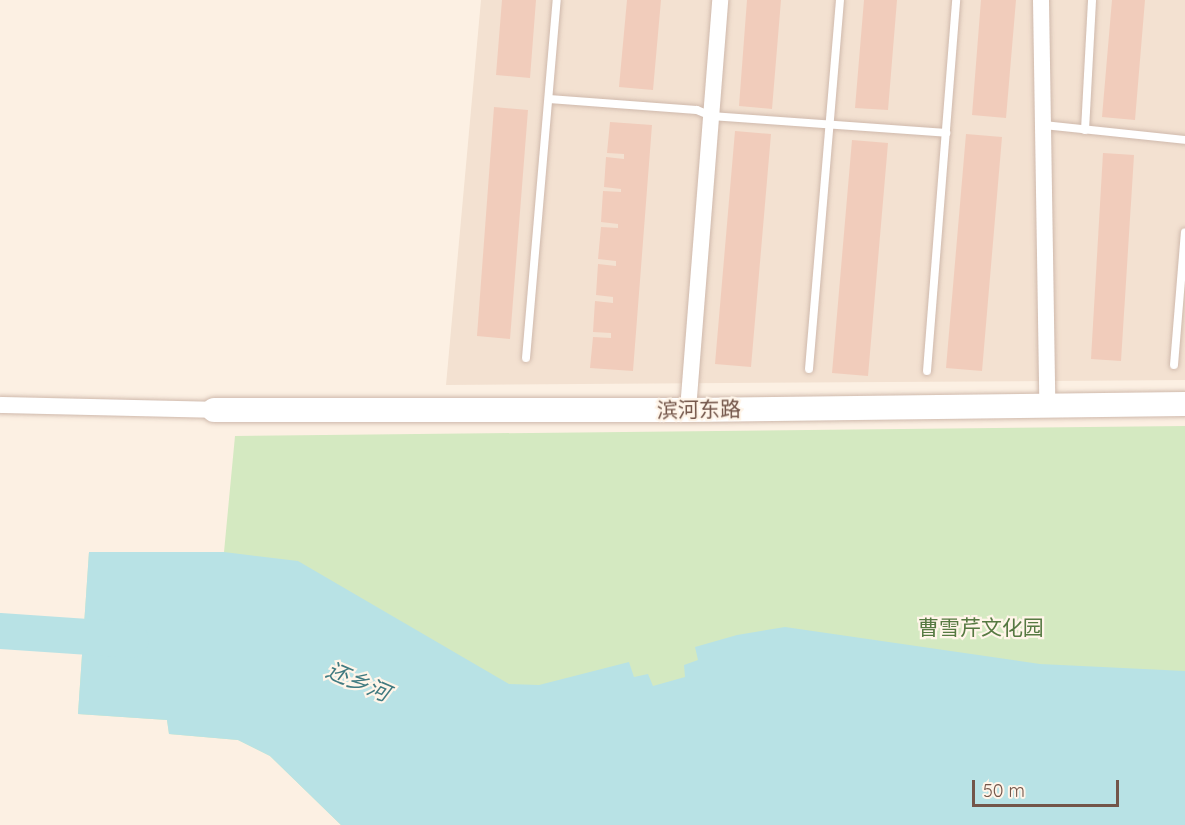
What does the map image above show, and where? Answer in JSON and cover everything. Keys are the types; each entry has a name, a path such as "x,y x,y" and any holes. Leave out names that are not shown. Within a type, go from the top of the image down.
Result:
{"street":[{"path":"688,410 720,0"},
{"path":"1041,0 1047,404"},
{"name":"滨河东路","path":"214,410 688,410 1185,404"},
{"path":"0,405 214,410"}],"lane":[{"path":"526,358 557,0"},
{"path":"809,369 840,0"},
{"path":"927,371 956,0"},
{"path":"1085,130 1092,0"},
{"path":"549,99 697,110 711,116 946,133"},
{"path":"1043,125 1185,140"},
{"path":"1174,365 1185,232"}],"shaded area":[{"path":"481,0 1185,0 1185,380 446,385"}],"green space":[{"name":"曹雪芹文化园","path":"1185,426 1185,825 341,825 270,756 238,740 169,734 167,720 78,714 89,552 224,552 235,436"}],"water":[{"path":"89,552 224,552 298,561 509,684 539,685 629,662 634,677 648,674 653,686 685,677 684,665 698,660 695,647 737,635 785,627 1040,664 1185,671 1185,825 341,825 270,756 238,740 169,734 167,720 78,714"}],"building":[{"path":"502,0 536,0 530,78 496,75"},
{"path":"627,0 661,0 653,90 619,87"},
{"path":"747,0 781,0 772,109 739,106"},
{"path":"864,0 897,0 888,110 855,108"},
{"path":"981,0 1016,0 1006,118 972,115"},
{"path":"1112,0 1145,0 1135,120 1102,117"},
{"path":"494,107 528,110 510,339 477,336"},
{"path":"610,122 652,125 633,371 590,368 593,337 611,338 611,333 593,332 595,301 613,303 613,297 596,295 598,264 616,266 616,261 598,259 601,227 618,228 618,224 601,222 603,191 621,192 621,189 604,187 606,157 624,159 624,154 607,153"},
{"path":"735,131 771,134 751,367 715,364"},
{"path":"966,134 1002,137 982,371 946,368"},
{"path":"852,140 888,143 868,376 832,373"},
{"path":"1103,153 1134,155 1121,361 1091,359"}],"waterway":[{"name":"还乡河","path":"0,631 131,640"}]}
